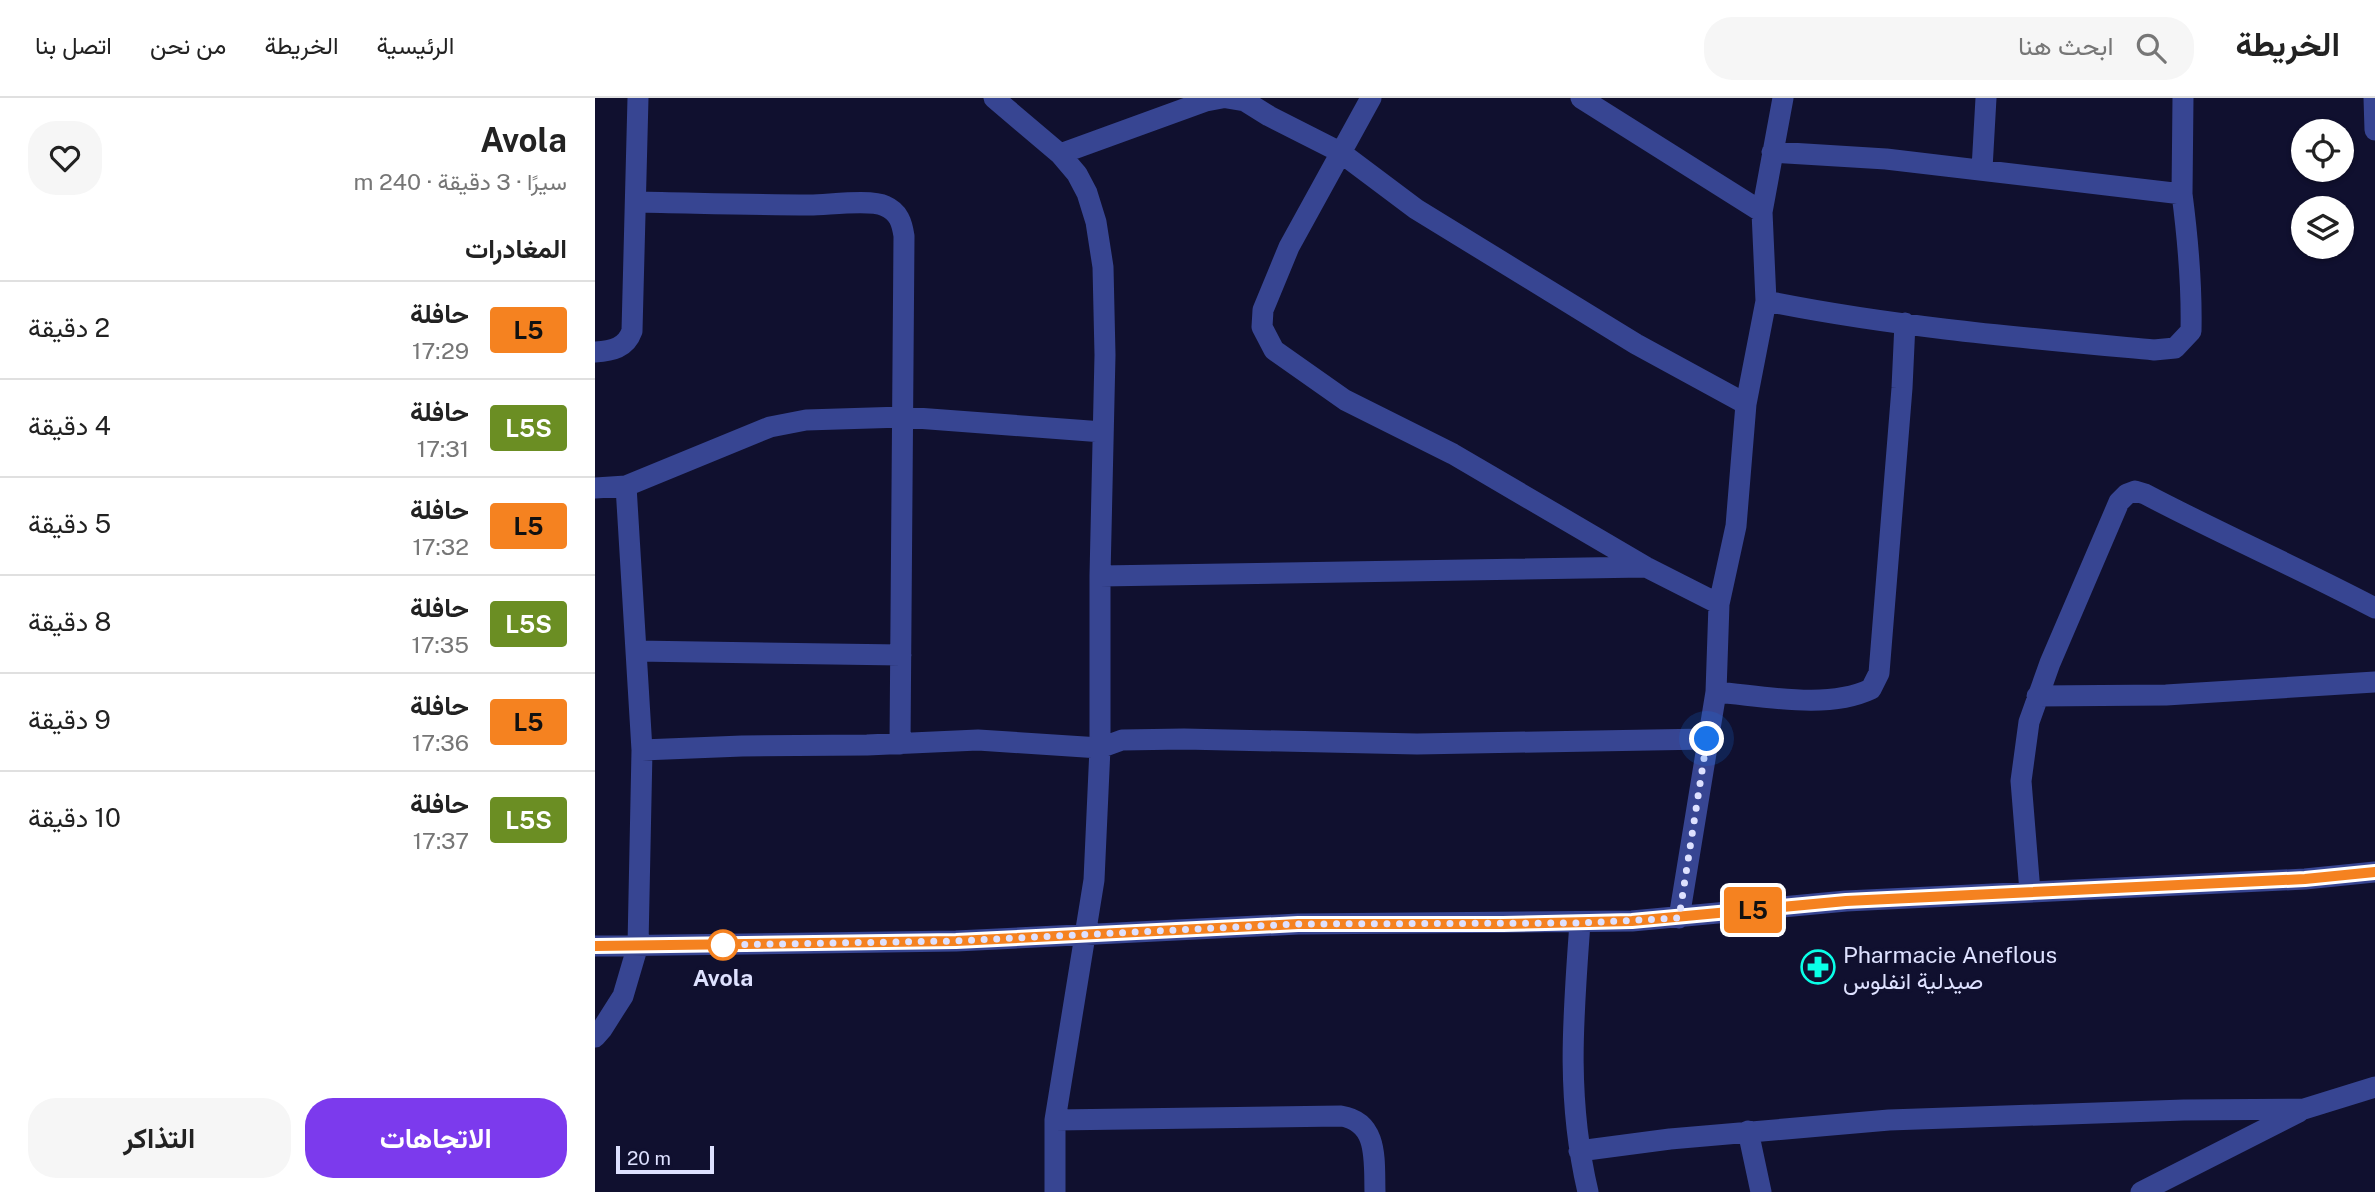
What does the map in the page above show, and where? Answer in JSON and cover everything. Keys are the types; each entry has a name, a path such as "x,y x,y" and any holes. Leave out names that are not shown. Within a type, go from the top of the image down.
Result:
{"street":[{"path":"595,352 622,346 628,341 632,331 638,98"},
{"path":"994,98 1060,154 1077,174 1087,193 1096,222 1103,267 1105,343 1100,576 1100,748 1094,880 1055,1120 1055,1192"},
{"path":"1060,154 1206,101 1224,98 1245,101 1340,152 1416,209 1636,344 1746,404"},
{"path":"1371,98 1289,247 1263,310 1262,327 1275,350 1345,400 1453,454 1646,567 1719,604"},
{"path":"1581,98 1762,212"},
{"path":"1679,918 1716,692 1719,604 1736,526 1746,404 1766,302 1762,212 1783,98"},
{"path":"1982,169 1986,98"},
{"path":"1766,302 2022,338 2154,350 2175,348 2191,331 2192,304 2182,194 2183,98"},
{"path":"2374,98 2375,130"},
{"path":"1772,152 1886,159 2182,194"},
{"path":"637,202 810,205 871,203 884,205 895,212 901,221 904,236 900,744"},
{"path":"1716,692 1792,699 1840,699 1871,689 1879,673 1905,323"},
{"path":"595,488 626,486 770,427 806,420 902,417 1103,432"},
{"path":"595,1037 623,996 638,945 642,750 626,486"},
{"path":"2030,892 2021,781 2029,722 2037,696 2119,502 2127,494 2135,491 2145,494 2375,608"},
{"path":"1100,576 1646,567"},
{"path":"636,651 901,655"},
{"path":"2037,696 2166,695 2375,682"},
{"path":"642,750 978,740 1100,748 1122,740 1184,739 1417,744 1707,739"},
{"path":"595,946 843,944 1298,924 1580,923 1679,918 1846,901 2305,879 2375,872"},
{"path":"1580,923 1571,1059 1579,1152 1588,1192"},
{"path":"2141,1192 2304,1109 2375,1087"},
{"path":"1579,1152 1670,1139 1889,1120 2184,1110 2304,1109"},
{"path":"1055,1120 1354,1118 1364,1126 1372,1143 1375,1192"},
{"path":"1748,1131 1761,1192"}],"bus line":[{"name":"L5","path":"595,946 956,941 1298,924 1632,921 1846,901 2305,879 2375,872"}],"place":[{"name":"Avola","path":"723,945"},
{"name":"Pharmacie Aneflous صيدلية انفلوس","path":"1818,967"}],"route":[{"path":"723,945 715,945 956,941 1298,924 1580,923 1679,918 1707,739"}]}
